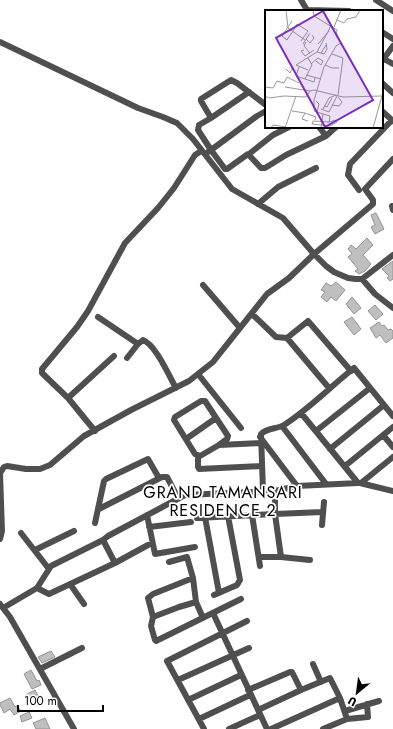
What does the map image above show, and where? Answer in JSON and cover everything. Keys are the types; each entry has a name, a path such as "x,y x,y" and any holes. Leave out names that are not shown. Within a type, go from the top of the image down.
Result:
{"street":[{"path":"301,0 307,10"},
{"path":"376,0 393,11"},
{"path":"383,33 393,39"},
{"path":"0,42 138,108 177,123 193,139 232,189 283,218 314,254 326,266 338,274 348,278 362,279 393,255"},
{"path":"393,46 383,60 393,64"},
{"path":"210,118 201,101 202,97 231,80 265,104"},
{"path":"383,84 393,93"},
{"path":"249,92 198,127 198,130 224,169 246,154 249,154 273,135 288,128"},
{"path":"95,430 68,398 42,374 42,370 78,327 96,298 125,243 158,208 174,188 195,155 211,150 256,116 265,112"},
{"path":"359,190 348,175 350,164 392,121 383,112"},
{"path":"320,128 326,136"},
{"path":"249,154 261,168 265,168 286,155 326,136 335,128"},
{"path":"0,539 2,531 0,473 2,469 8,466 26,469 46,467 84,436 131,410 189,381 198,374 213,362 267,294 289,278 314,254 373,204 374,200 366,189 393,159"},
{"path":"258,204 278,187 316,168"},
{"path":"362,279 374,294 393,308"},
{"path":"203,285 240,328"},
{"path":"252,314 276,337 287,338 308,321 351,371"},
{"path":"98,317 138,344"},
{"path":"287,338 329,388"},
{"path":"127,358 138,344 143,340 147,342 152,347 176,388"},
{"path":"68,398 114,356"},
{"path":"263,491 260,440 263,431 282,426 301,413 354,368 393,416"},
{"path":"198,374 241,428"},
{"path":"316,431 370,388"},
{"path":"198,456 219,445 227,439 228,436 204,401 201,401 175,417 174,420 195,454 198,456 199,469 262,466"},
{"path":"330,449 384,405"},
{"path":"301,413 360,483"},
{"path":"186,439 216,418"},
{"path":"282,426 326,484"},
{"path":"345,466 393,427"},
{"path":"383,435 393,447"},
{"path":"219,445 260,440"},
{"path":"260,440 297,486"},
{"path":"360,483 393,457"},
{"path":"95,523 104,481 106,479 148,459 159,478"},
{"path":"99,509 162,477 166,478 178,498"},
{"path":"74,729 10,617 2,606 37,588 51,566 103,540 185,495 275,491 297,486 360,483 393,491"},
{"path":"386,489 393,485"},
{"path":"275,491 275,514 281,557"},
{"path":"322,525 324,502"},
{"path":"197,518 323,512"},
{"path":"147,515 155,554 195,547"},
{"path":"252,515 260,566"},
{"path":"205,517 217,594 237,585 240,580 228,516"},
{"path":"149,527 191,522"},
{"path":"34,550 74,531"},
{"path":"21,533 48,569"},
{"path":"103,540 115,563"},
{"path":"37,588 49,594 115,563 148,545"},
{"path":"169,562 187,557 193,578 196,602 203,618"},
{"path":"259,557 281,557 310,560"},
{"path":"193,578 149,596 148,598 153,617 150,626 156,641 241,599"},
{"path":"70,584 84,604"},
{"path":"153,617 196,602"},
{"path":"213,613 267,729"},
{"path":"204,729 167,661 247,621"},
{"path":"40,669 82,648"},
{"path":"178,680 249,648"},
{"path":"313,664 321,682"},
{"path":"199,719 290,672 300,690"},
{"path":"188,700 241,675"},
{"path":"229,729 300,690 328,678 331,679 340,698 347,719"},
{"path":"270,729 340,698"},
{"path":"345,711 379,701"},
{"path":"323,729 347,719 368,717 367,704"}],"building":[{"path":"376,213 384,229 375,234 371,227 375,225 371,215"},
{"path":"367,238 373,245 363,255 371,264 365,271 359,274 355,271 358,269 348,257 352,254 348,249 351,245 356,249"},
{"path":"393,261 393,279 390,281 387,278 389,276 382,269"},
{"path":"336,282 345,290 336,301 331,297 327,302 321,297 325,292 321,290 326,283 331,286"},
{"path":"352,297 361,308 354,314 346,304"},
{"path":"375,305 383,314 376,320 368,311"},
{"path":"352,317 361,329 354,335 344,322"},
{"path":"379,322 388,330 391,329 393,331 393,338 386,343 380,335 376,338 370,328"},
{"path":"51,651 55,657 42,663 38,657"},
{"path":"31,670 41,685 32,689 24,674"},
{"path":"35,690 38,696 29,700 27,694"},
{"path":"10,698 15,707 17,706 21,711 14,715 10,709 4,713 0,705 0,703"},
{"path":"29,712 32,718 22,722 20,716"},
{"path":"45,718 50,729 36,729 33,723"}],"district":[{"name":"GRAND TAMANSARI RESIDENCE 2","path":"223,501"}]}
